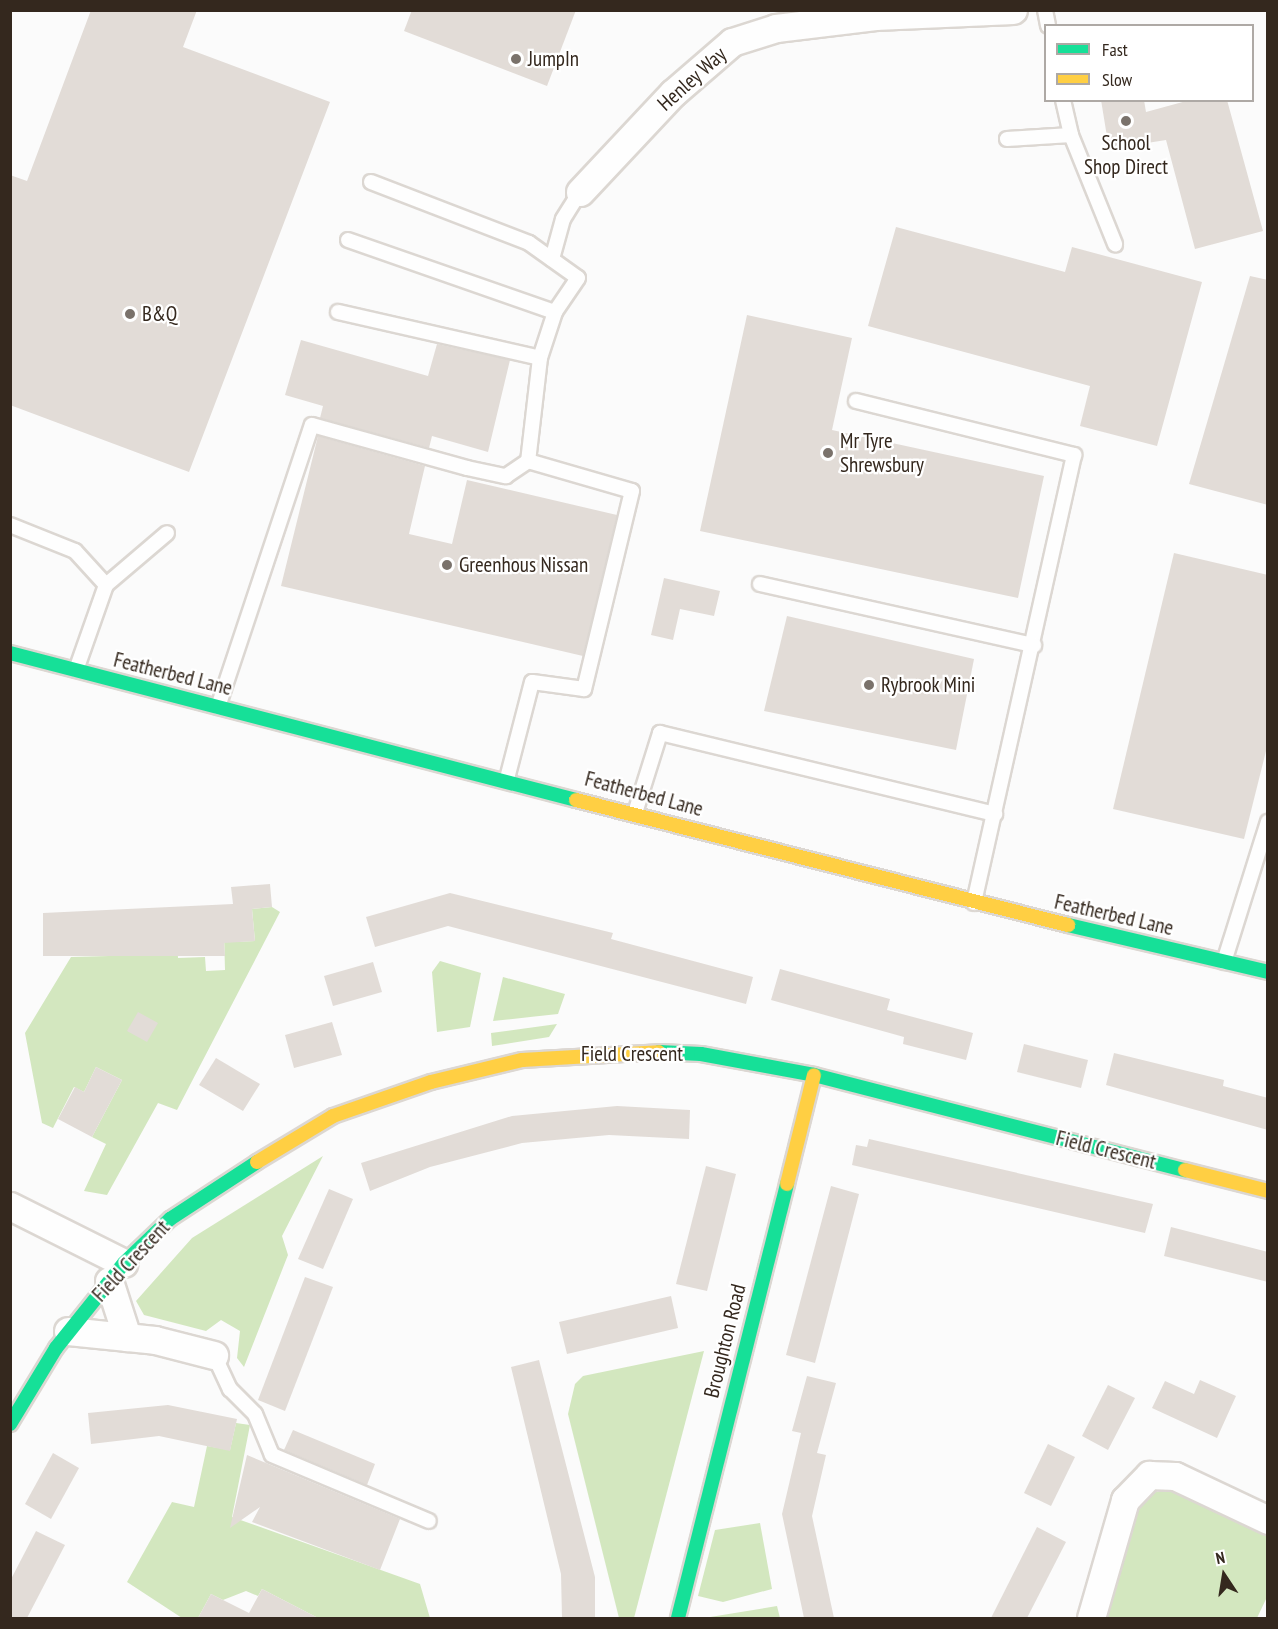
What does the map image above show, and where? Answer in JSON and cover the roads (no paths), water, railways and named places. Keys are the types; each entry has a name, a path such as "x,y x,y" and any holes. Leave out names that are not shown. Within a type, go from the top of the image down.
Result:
{"street":[{"name":"Henley Way","path":"580,192 673,93 732,42 776,28 874,14 1013,10"},
{"name":"Featherbed Lane","path":"10,653 507,779 974,903 1268,972"},
{"name":"Field Crescent","path":"10,1424 68,1331 117,1272 170,1219 269,1153 333,1116 431,1082 522,1060 627,1051 701,1054 814,1075 1268,1191"},
{"name":"Broughton Road","path":"678,1618 814,1075"},
{"path":"10,1206 117,1272 127,1337"},
{"name":"Field Crescent","path":"68,1331 127,1337 214,1355"},
{"path":"1091,1618 1125,1500 1149,1474 1175,1476 1268,1520"}],"lane":[{"path":"1063,102 1071,135 1115,244"},
{"path":"1007,140 1071,135"},
{"path":"218,706 312,425 506,476 528,461 540,358 555,312 578,278 529,243 371,182"},
{"path":"552,259 563,219 580,192"},
{"path":"348,240 555,312"},
{"path":"338,312 540,358"},
{"path":"856,401 1074,455 1034,645 974,903"},
{"path":"507,779 532,682 584,689 632,491 528,461"},
{"path":"10,525 75,551 106,585"},
{"path":"76,670 106,585 167,533"},
{"path":"760,584 1034,645"},
{"path":"635,813 660,733 995,814"},
{"path":"1224,962 1268,822"},
{"path":"214,1355 230,1389 255,1414 272,1455 429,1521"}],"place":[{"name":"JumpIn","path":"516,59"},
{"name":"School Shop Direct","path":"1126,121"},
{"name":"B&Q","path":"130,314"},
{"name":"Mr Tyre Shrewsbury","path":"828,453"},
{"name":"Greenhous Nissan","path":"447,565"},
{"name":"Rybrook Mini","path":"869,685"}]}
